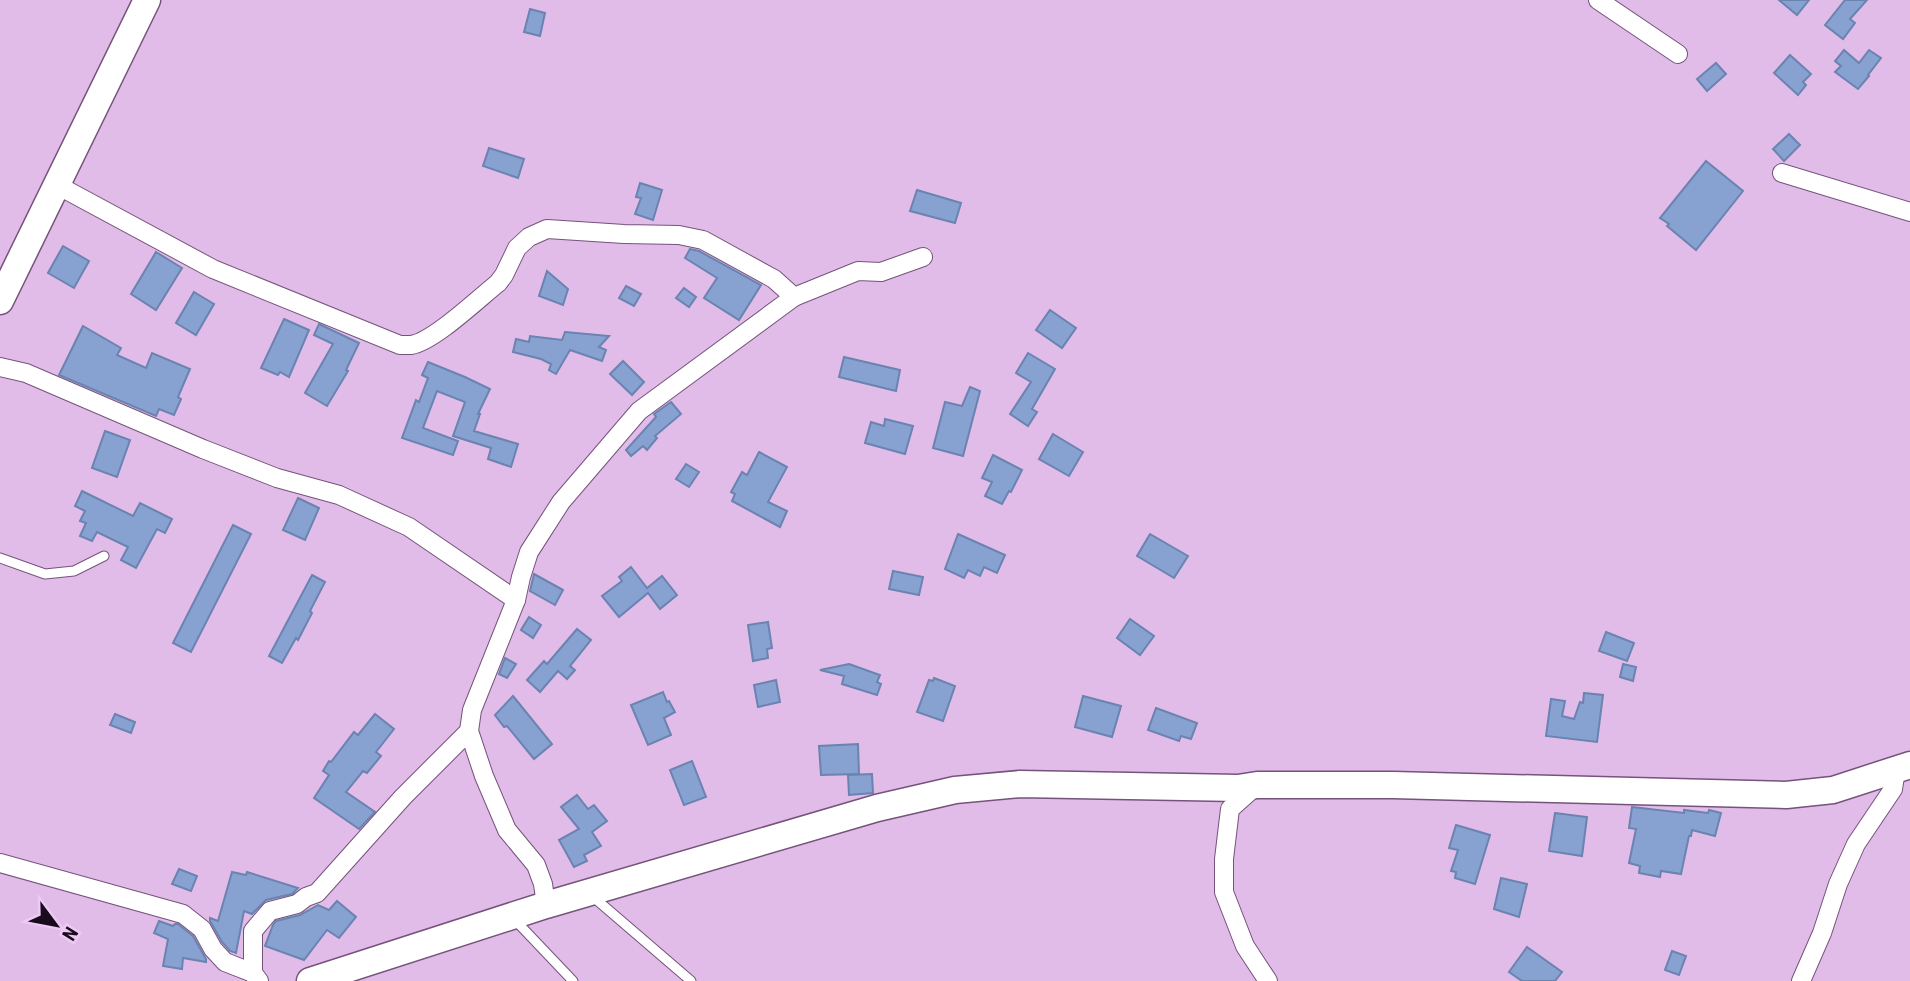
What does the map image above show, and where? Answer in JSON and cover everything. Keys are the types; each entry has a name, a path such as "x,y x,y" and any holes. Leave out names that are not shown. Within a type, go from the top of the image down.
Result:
{"street":[{"path":"0,301 147,0"},
{"path":"1598,0 1678,54"},
{"path":"1782,173 1910,212"},
{"path":"57,185 213,269 400,345 413,345 447,324 498,283 517,248 529,237 547,229 624,234 680,234 703,240 774,279 794,298"},
{"path":"546,905 543,884 536,865 507,830 484,776 469,731 472,710 516,600 520,577 529,552 561,502 639,411 794,298 859,271 881,272 923,257"},
{"path":"0,367 26,373 277,478 351,500 409,527 516,600"},
{"path":"0,863 183,914 202,929 213,949 225,962 256,977 253,931 270,911 297,904 317,893 403,797 469,731"},
{"path":"310,981 546,905 877,808 955,790 1020,784 1238,788 1256,785 1393,785 1786,795 1833,790 1903,768"},
{"path":"1801,981 1856,844 1893,789 1903,768"},
{"path":"1256,785 1230,809 1224,859 1224,892 1245,946 1268,981"}],"lane":[{"path":"0,558 45,574 74,571 104,556"},
{"path":"588,893 691,981"},
{"path":"512,916 573,981"}],"building":[{"path":"1779,0 1809,0 1797,15"},
{"path":"1845,0 1867,0 1850,19 1855,23 1843,39 1825,25"},
{"path":"530,9 545,13 540,36 524,32"},
{"path":"1844,50 1859,63 1869,50 1881,58 1858,89 1835,72 1841,66 1835,61"},
{"path":"1790,55 1811,74 1803,82 1806,85 1798,95 1774,73"},
{"path":"1716,63 1726,74 1707,91 1697,79"},
{"path":"1789,134 1800,145 1784,161 1773,149"},
{"path":"489,148 524,159 518,178 483,166"},
{"path":"1706,161 1743,191 1696,250 1660,218"},
{"path":"640,183 662,190 653,220 635,214 641,198 636,197"},
{"path":"917,190 961,203 955,223 910,211"},
{"path":"63,246 89,261 74,288 48,273"},
{"path":"690,249 699,251 761,285 739,320 704,298 717,278 685,258"},
{"path":"156,252 182,268 156,310 131,294"},
{"path":"547,271 568,289 563,305 539,296"},
{"path":"626,286 641,294 634,306 619,298"},
{"path":"684,288 696,297 689,307 676,298"},
{"path":"194,292 214,304 196,335 176,323"},
{"path":"1050,310 1076,328 1062,348 1036,330"},
{"path":"284,319 309,330 289,377 261,368"},
{"path":"319,324 359,343 346,370 348,371 327,406 305,393 333,344 314,335"},
{"path":"83,326 121,348 117,355 146,368 152,353 190,369 178,397 181,399 174,415 159,409 156,416 59,375"},
{"path":"565,332 609,336 599,347 606,350 602,361 570,350 556,374 549,370 551,364 513,352 516,339 529,342 530,336 562,340"},
{"path":"1028,353 1055,369 1032,409 1037,412 1028,426 1010,414 1031,382 1016,373"},
{"path":"844,357 900,370 896,391 839,377"},
{"path":"623,361 644,382 632,395 610,374"},
{"path":"428,362 490,389 478,414 474,431 518,444 511,467 488,459 491,448 453,436 465,402 437,391 423,428 458,441 453,455 402,438 416,400 419,402 428,378 422,375"},
{"path":"970,387 980,391 963,456 933,448 945,402 962,406"},
{"path":"671,402 681,414 655,436 657,438 647,450 643,446 631,456 626,450 656,417 654,414"},
{"path":"885,419 913,426 905,454 865,443 871,422 884,426"},
{"path":"105,431 130,440 117,477 92,468"},
{"path":"1053,434 1083,452 1069,476 1039,459"},
{"path":"759,452 787,467 768,502 787,511 780,527 732,501 735,494 731,492 742,472 747,475"},
{"path":"993,455 1022,470 1002,504 985,496 992,482 982,478"},
{"path":"686,464 699,472 689,487 676,479"},
{"path":"82,491 133,516 140,503 172,519 165,533 157,529 136,568 121,560 128,547 97,532 92,541 80,536 86,523 80,521 85,511 75,506"},
{"path":"298,498 319,508 305,540 283,530"},
{"path":"233,525 251,534 191,652 173,643"},
{"path":"958,534 1005,555 997,573 984,567 980,576 968,570 964,578 945,569"},
{"path":"1150,534 1188,556 1174,578 1137,556"},
{"path":"631,567 647,588 662,576 677,595 660,609 648,593 619,617 602,596 622,581 619,577"},
{"path":"893,571 923,577 919,595 889,589"},
{"path":"534,574 563,590 555,605 530,591"},
{"path":"312,575 325,582 298,640 296,638 282,663 269,656"},
{"path":"529,617 541,625 533,638 521,630"},
{"path":"1130,619 1154,636 1140,655 1117,638"},
{"path":"768,622 772,648 767,649 768,658 753,661 748,625"},
{"path":"577,629 591,640 570,666 575,670 567,679 558,671 540,692 527,680 544,661 547,664"},
{"path":"1606,632 1634,643 1627,661 1599,651"},
{"path":"505,658 516,664 507,678 499,674"},
{"path":"849,664 880,675 877,682 881,684 877,695 842,684 844,676 820,670"},
{"path":"1623,664 1636,667 1633,681 1620,677"},
{"path":"934,678 955,686 943,721 917,712 929,680 933,681"},
{"path":"776,680 780,702 758,707 754,685"},
{"path":"663,692 675,712 664,718 671,735 648,745 631,705"},
{"path":"1584,693 1603,695 1597,742 1546,736 1551,699 1565,701 1562,716 1574,719 1580,702 1583,703"},
{"path":"513,696 552,744 534,759 495,715"},
{"path":"1083,696 1121,706 1112,737 1075,727"},
{"path":"1156,708 1197,723 1191,739 1181,736 1179,741 1148,730"},
{"path":"115,714 135,722 131,733 110,725"},
{"path":"375,714 394,729 376,752 381,756 367,773 363,771 346,792 375,812 359,829 314,798 329,775 323,771 329,761 331,762 354,732 358,735"},
{"path":"858,744 859,774 821,775 819,746"},
{"path":"692,761 706,797 684,805 670,770"},
{"path":"872,774 873,793 849,795 848,775"},
{"path":"577,795 588,809 594,805 607,821 592,832 601,846 584,855 587,861 574,867 559,840 579,829 561,807"},
{"path":"1632,807 1684,813 1684,810 1708,813 1709,810 1721,813 1715,836 1692,830 1681,874 1661,871 1660,877 1639,873 1640,866 1629,863 1636,829 1629,828"},
{"path":"1555,813 1587,817 1582,856 1549,851"},
{"path":"1456,825 1490,835 1475,884 1455,878 1456,872 1451,871 1458,850 1449,848"},
{"path":"179,869 197,876 191,891 172,884"},
{"path":"232,872 246,875 247,872 298,888 292,894 266,900 252,914 244,911 236,953 230,951 222,942 210,921 210,918 218,921"},
{"path":"1501,878 1527,884 1519,917 1494,909"},
{"path":"337,901 356,917 339,938 327,930 304,960 265,946 276,921 300,915 318,905 329,910"},
{"path":"159,921 173,926 178,924 193,936 206,962 183,958 182,969 163,966 168,939 154,933"},
{"path":"1527,947 1562,972 1555,981 1522,981 1509,972"},
{"path":"1672,951 1686,956 1679,975 1665,970"}]}
